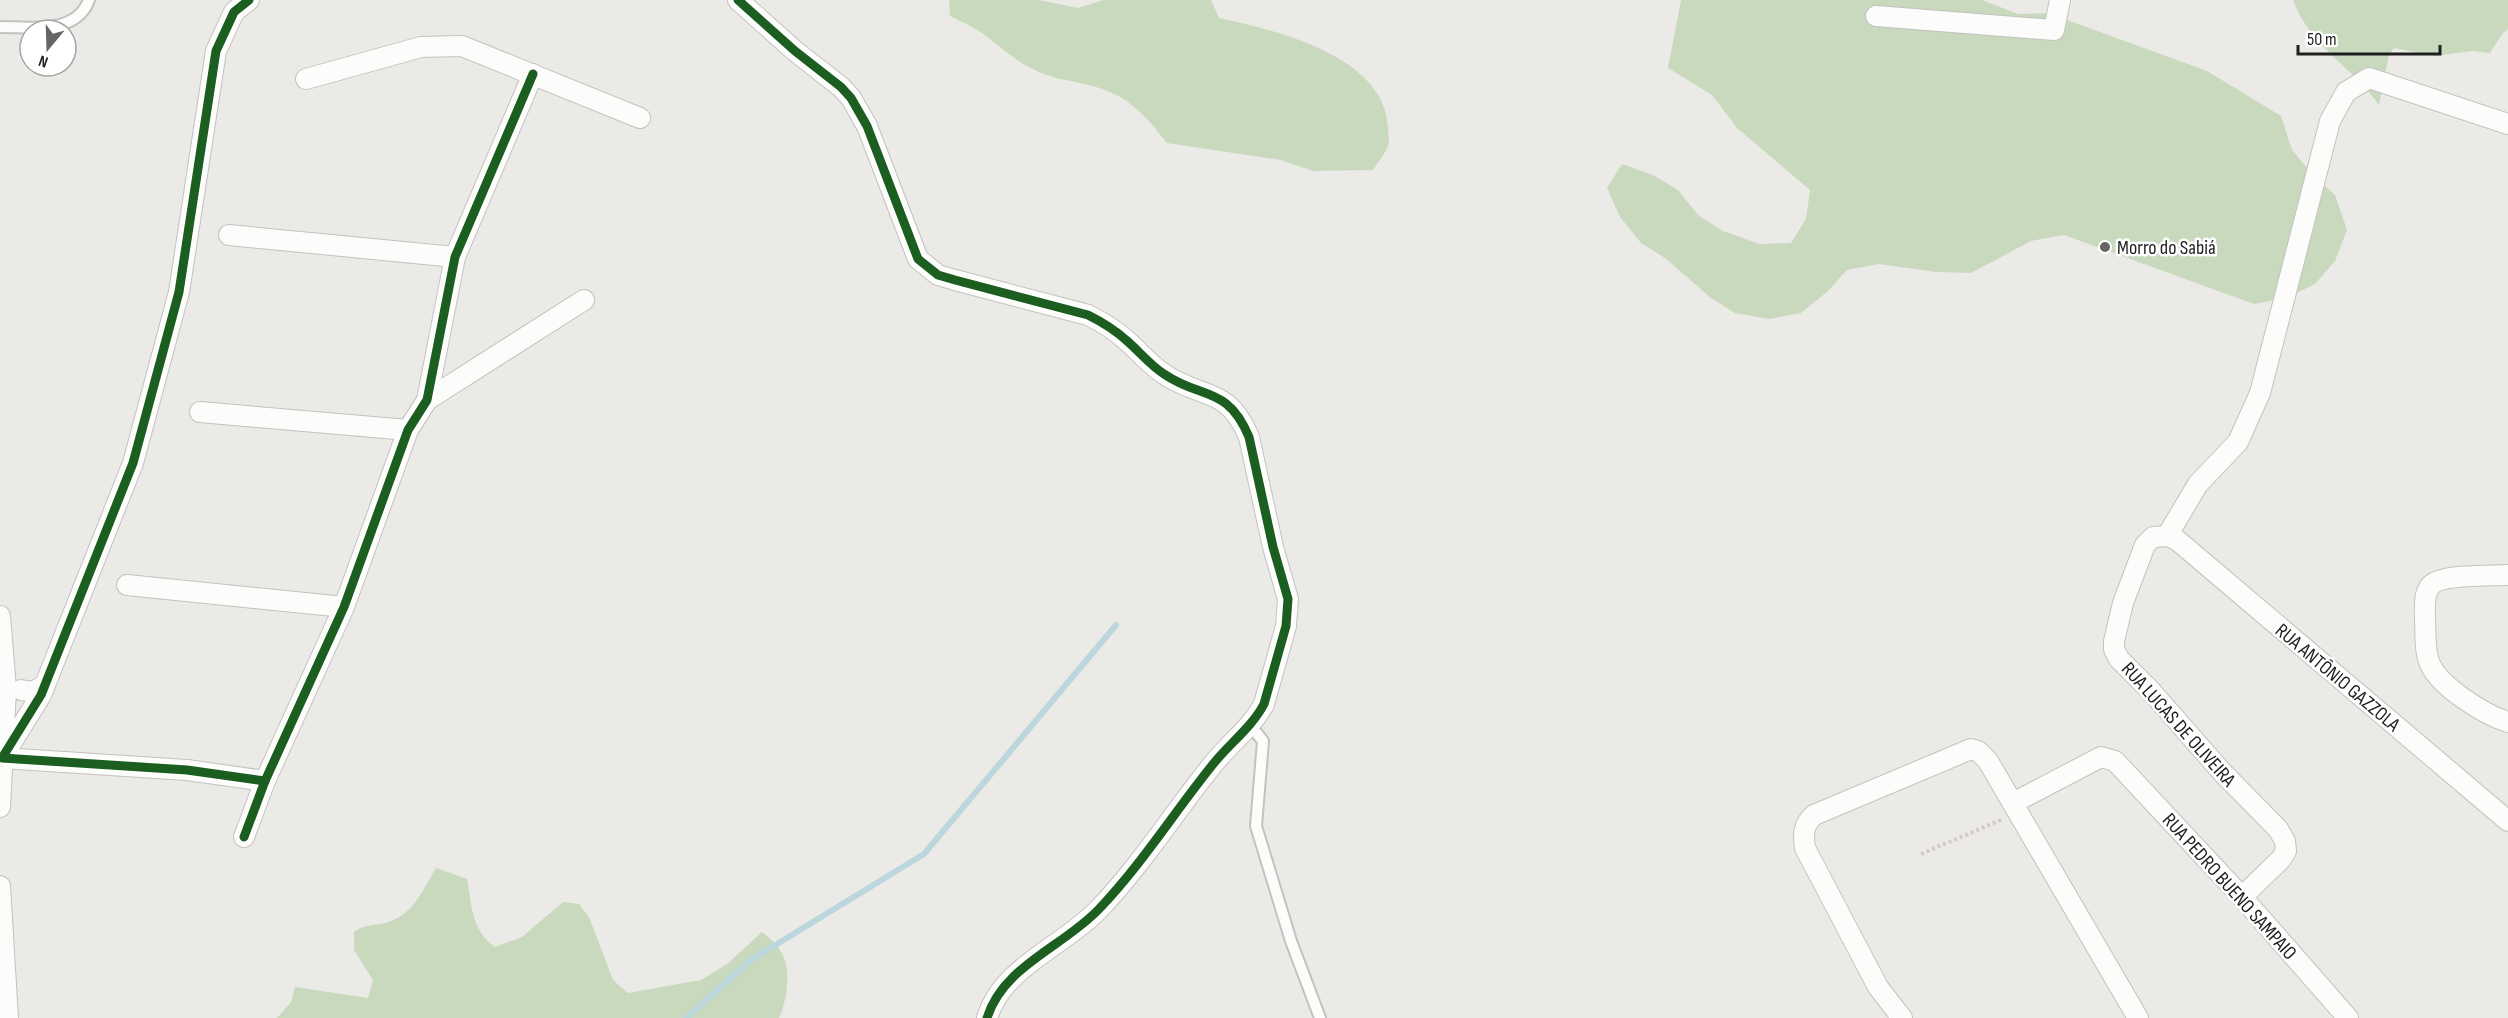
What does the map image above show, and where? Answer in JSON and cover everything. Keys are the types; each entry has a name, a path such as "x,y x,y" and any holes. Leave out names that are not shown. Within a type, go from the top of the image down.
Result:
{"street":[{"path":"2,758 45,686 66,636 79,595 134,463 179,292 216,51 234,12 249,0"},
{"path":"738,0 795,51 828,75 851,98 867,126 918,259 927,267 938,275 1088,315 1117,332 1166,376 1214,395 1229,405 1242,420 1249,437 1289,607 1287,626 1264,704 1250,725 1213,764 1141,860 1098,909 1072,934 1011,977 993,1001 987,1018"},
{"path":"1876,16 2054,30 2060,0"},
{"path":"306,79 421,47 462,46 640,118"},
{"path":"244,837 265,781 344,607 408,430 427,400 455,257 533,74"},
{"path":"2167,536 2198,484 2238,442 2260,393 2330,121 2346,92 2369,78 2508,124"},
{"path":"230,235 455,257"},
{"path":"427,400 584,300"},
{"path":"200,412 408,430"},
{"name":"RUA ANTÔNIO GAZZOLA","path":"2167,536 2177,540 2508,821"},
{"name":"RUA LUCAS DE OLIVEIRA","path":"2167,536 2153,537 2145,545 2123,603 2114,649 2119,659 2222,772 2278,829 2285,841 2286,851 2281,859 2242,897"},
{"path":"2508,575 2441,579 2431,586 2426,596 2425,611 2427,655 2431,667 2442,679 2478,708 2508,722"},
{"path":"127,585 344,607"},
{"path":"0,616 14,690 2,758 0,807"},
{"path":"14,690 33,692 45,686"},
{"path":"14,690 30,695 33,702 31,712"},
{"path":"1902,1018 1878,987 1806,848 1803,834 1806,822 1814,815 1964,751 1978,751 1988,761 2138,1018"},
{"name":"RUA PEDRO BUENO SAMPAIO","path":"2016,808 2101,757 2115,761 2242,897 2348,1018"},
{"path":"2,758 187,770 265,781"},
{"path":"0,886 3,981 8,1018"}],"lane":[{"path":"0,27 49,26 71,22 86,8 89,0"},
{"path":"1250,725 1263,741 1256,826 1291,941 1320,1018"}],"path":[{"path":"1922,854 2016,808"}],"green space":[{"path":"949,0 1039,0 1078,8 1104,0 1211,0 1219,18 1269,30 1324,50 1369,82 1382,103 1388,128 1388,146 1373,170 1313,171 1281,160 1167,143 1135,107 1116,95 1092,86 1038,72 1019,61 978,30 950,16"},
{"path":"1681,0 1982,0 2018,14 2048,13 2207,71 2281,116 2292,150 2313,175 2335,195 2347,230 2335,261 2315,284 2286,298 2254,304 2064,235 2031,241 1971,273 1936,272 1879,264 1847,270 1827,292 1801,313 1769,319 1735,313 1711,298 1665,258 1641,243 1620,217 1607,188 1622,164 1653,175 1678,190 1699,216 1723,231 1760,244 1791,243 1806,219 1810,190 1737,128 1712,95 1668,68"},
{"path":"2293,0 2508,0 2508,29 2490,53 2472,51 2434,56 2394,48 2389,55 2379,105 2310,31"},
{"path":"436,868 467,879 477,925 481,933 495,947 522,937 563,902 579,904 589,917 613,980 628,993 701,980 727,964 762,932 781,952 786,967 786,995 779,1018 277,1018 291,1002 295,987 368,998 373,980 354,950 354,932 365,926 385,923 403,914 416,901"}],"waterway":[{"path":"686,1018 751,960 924,854 1116,625"}],"cycle path":[{"path":"249,0 234,12 216,51 179,292 133,463 41,695 2,758 187,770 265,781"},
{"path":"738,0 851,98 867,126 918,259 938,275 1088,315 1122,336 1164,374 1222,401 1241,420 1249,437 1273,547 1288,599 1286,626 1264,704 1247,728 1214,763 1115,892 1085,922 1036,958 1006,984 987,1018"},
{"path":"244,837 265,781 344,607 408,430 427,400 455,257 533,74"}],"place":[{"name":"Morro do Sabiá","path":"2105,247"}]}
